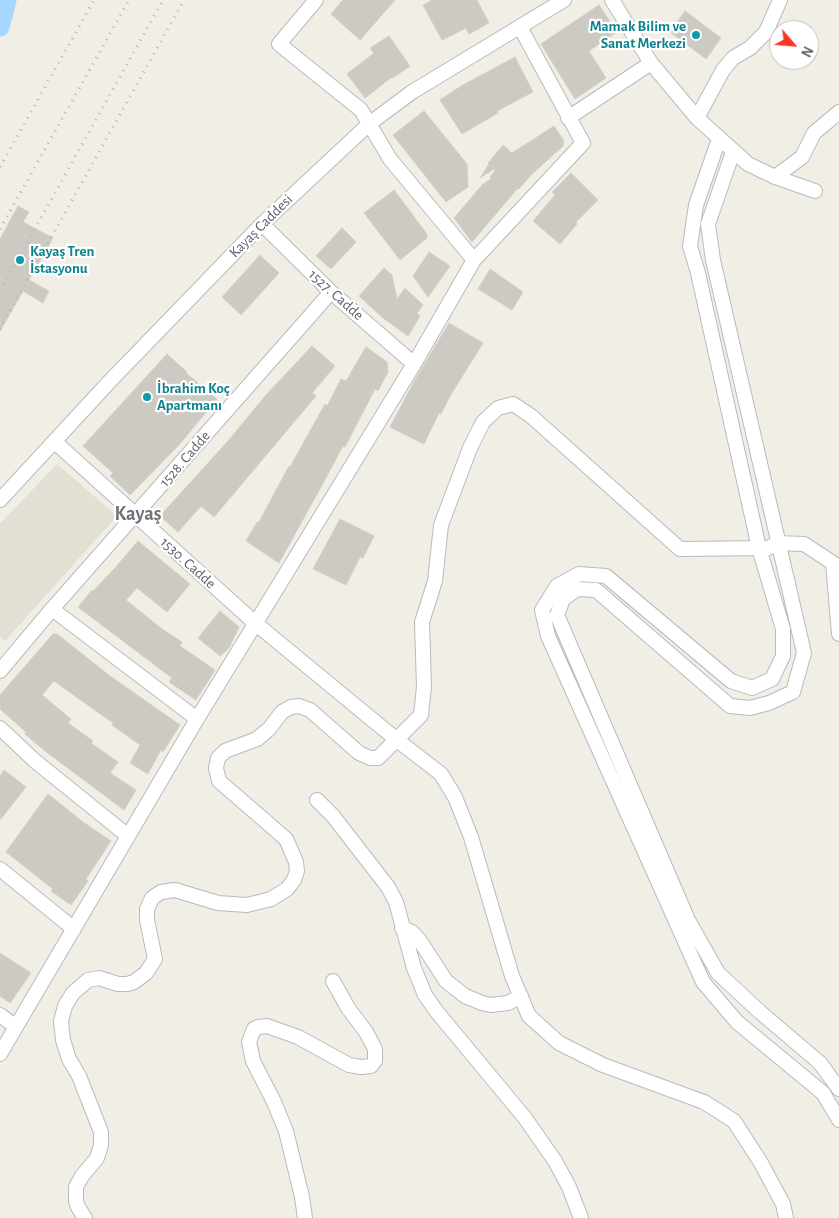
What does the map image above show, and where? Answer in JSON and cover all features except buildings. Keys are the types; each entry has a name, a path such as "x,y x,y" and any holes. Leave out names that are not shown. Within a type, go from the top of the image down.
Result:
{"street":[{"path":"316,0 279,44 361,110 390,159 474,260"},
{"name":"Kayaş Caddesi","path":"0,500 111,380 262,224 369,124 412,92 564,0"},
{"path":"612,0 651,63 696,118 748,164 775,177 815,191"},
{"path":"696,118 723,70 733,58 750,48 766,32 780,0"},
{"path":"0,1054 197,719 414,364 474,260 583,143 520,27"},
{"path":"568,118 651,63"},
{"path":"775,177 802,157 814,133 839,112"},
{"path":"719,139 696,205 690,246 698,273 759,548 783,629 783,656 772,679 752,688 731,681 606,576 579,574 557,586 542,610 548,636 703,982 737,1022 823,1093 839,1120"},
{"path":"733,152 708,224 713,260 804,653 793,692 770,703 750,708 730,706 596,590 577,589 562,599 557,615 688,920 718,972 760,1012 820,1063 839,1089"},
{"name":"1527. Cadde","path":"262,224 331,292 414,364"},
{"name":"1528. Cadde","path":"0,671 52,609 331,292"},
{"path":"85,1218 76,1201 76,1188 82,1176 97,1158 102,1132 79,1076 69,1059 63,1040 62,1013 69,998 78,988 94,978 104,978 118,984 127,984 146,973 155,959 147,920 147,909 152,898 161,892 175,890 208,901 228,905 255,904 280,895 291,885 296,875 296,862 286,839 219,781 216,768 218,758 225,751 264,734 282,712 295,706 310,710 359,753 364,756 378,758 421,715 424,687 422,622 435,581 441,525 452,490 470,448 483,422 498,408 513,404 531,416 680,549 768,548 778,543 804,544 833,563 839,629"},
{"name":"1530. Cadde","path":"55,442 255,623 441,774 455,797 471,837 512,976 529,1016 559,1043 603,1065 704,1102 734,1121 761,1163 783,1204 786,1218"},
{"path":"52,609 197,719"},
{"path":"0,728 35,762 128,836"},
{"path":"317,800 333,816 388,887 396,902 414,968 425,995 524,1118 551,1155 570,1187 581,1218"},
{"path":"0,869 74,929"},
{"path":"402,928 412,932 446,981 465,996 482,1004 491,1005 508,1003 521,996"},
{"path":"305,1218 302,1196 286,1131 274,1102 253,1061 249,1042 251,1032 254,1029 267,1026 298,1037 349,1065 372,1066 375,1061 376,1049 348,1008 333,981"},
{"path":"0,1015 16,1027"}],"shaded area":[{"path":"57,464 117,516 5,641 0,637 0,524"}],"waterway":[{"path":"0,27 7,0"}],"railway":[{"path":"0,167 94,0"},
{"path":"0,229 129,0"},
{"path":"0,291 163,0"},
{"path":"0,329 184,0"}],"place":[{"name":"Mamak Bilim ve Sanat Merkezi","path":"696,35"},
{"name":"Kayaş Tren İstasyonu","path":"20,260"},
{"name":"İbrahim Koç Apartmanı","path":"147,397"}],"district":[{"name":"Kayaş","path":"138,514"}]}
